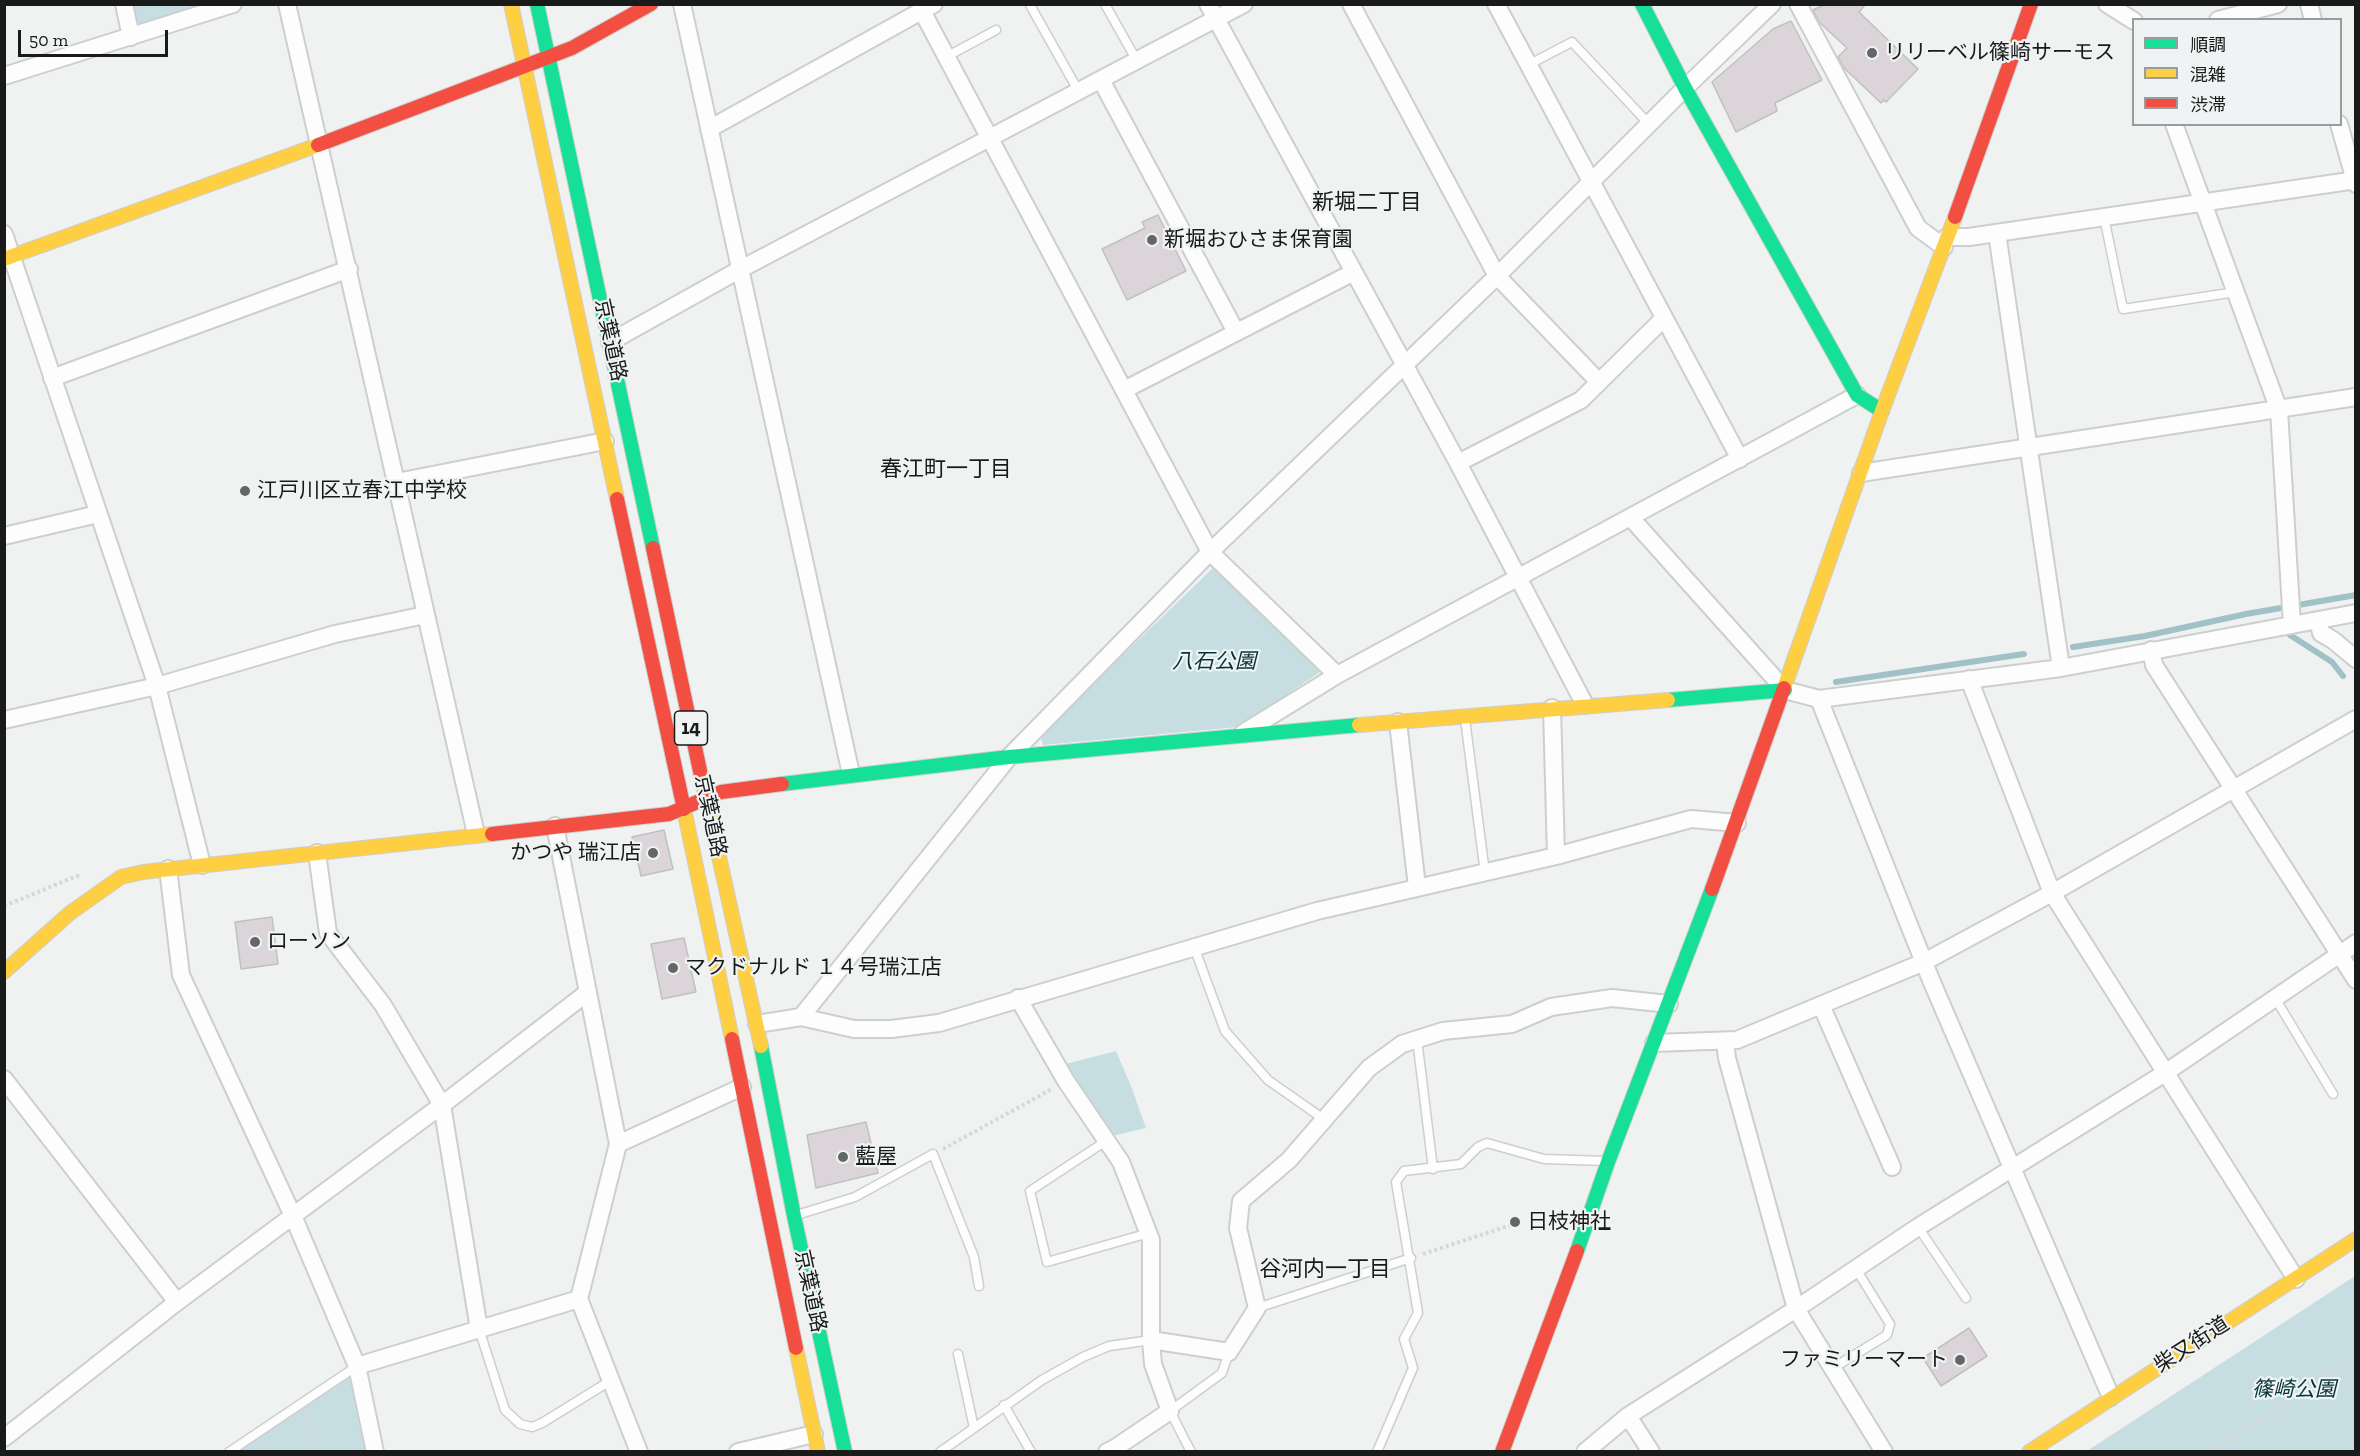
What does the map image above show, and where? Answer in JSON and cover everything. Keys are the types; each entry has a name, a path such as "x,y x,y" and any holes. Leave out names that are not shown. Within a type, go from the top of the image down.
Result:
{"main road":[{"name":"京葉道路","path":"512,4 684,809 818,1452"},
{"name":"京葉道路","path":"537,4 705,797 756,1024 794,1216 845,1452"},
{"path":"8,258 548,58 590,39 651,4"},
{"path":"1642,4 1685,88 1857,395 1881,411"},
{"path":"1502,1452 1556,1312 1608,1161 1737,823 1881,411 2031,4"},
{"path":"4,972 70,913 109,884 121,877 143,872 669,814 721,792 851,774 1238,736 1585,705 1785,690"},
{"name":"柴又街道","path":"2029,1452 2355,1239"}],"street":[{"path":"124,4 131,37"},
{"path":"4,76 233,4"},
{"path":"287,4 476,834"},
{"path":"682,4 851,774"},
{"path":"1208,4 1458,464 1517,580 1585,705"},
{"path":"610,342 739,270 1244,4"},
{"path":"1351,4 1497,276 1599,382"},
{"path":"1496,4 1740,459"},
{"path":"801,1017 1009,757 1210,552 1405,366 1772,4"},
{"path":"1798,4 1918,228 1945,242 2203,201 2355,181 2340,126"},
{"path":"2107,4 2132,20"},
{"path":"2226,18 2278,4"},
{"path":"709,129 928,8 946,57 1210,552 1337,675"},
{"path":"1101,80 1236,333"},
{"path":"2175,126 2279,410 2292,625"},
{"path":"1997,233 2061,668"},
{"path":"4,234 8,258 52,378 157,686 202,865"},
{"path":"52,378 349,269"},
{"path":"1124,390 1354,272"},
{"path":"1458,464 1581,400 1663,319"},
{"path":"1238,736 1337,675 1857,395"},
{"path":"1861,473 2355,397"},
{"path":"397,482 605,441"},
{"path":"4,536 98,514"},
{"path":"1631,518 1785,690 1819,699 2061,668 2355,613"},
{"path":"4,720 157,686 335,634 425,615"},
{"path":"2318,620 2321,633 2333,639 2355,659"},
{"path":"2151,650 2154,665 2355,980"},
{"path":"1970,679 2052,893 2296,1279"},
{"path":"1819,699 1924,962 2111,1397"},
{"path":"1552,708 1557,856"},
{"path":"1654,1043 1737,1040 1924,962 2052,893 2355,719"},
{"path":"1398,722 1418,887"},
{"path":"756,1024 801,1017 854,1029 891,1029 939,1023 1317,911 1485,874 1691,819 1737,823"},
{"path":"555,826 618,1144 579,1299 639,1452"},
{"path":"317,853 328,933 383,1005 442,1105 479,1329"},
{"path":"168,869 181,975 293,1216 357,1366 375,1452"},
{"path":"1585,1452 1628,1416 1796,1309 1918,1227 2166,1072 2355,943"},
{"path":"4,1438 177,1302 442,1105 588,992"},
{"path":"1018,998 1066,1081 1120,1162 1151,1240 1153,1364 1170,1411 1107,1452"},
{"path":"1151,1340 1229,1352 1257,1308 1238,1228 1241,1201 1289,1160 1370,1068 1402,1044 1443,1032 1512,1024 1551,1007 1612,998 1669,1004"},
{"path":"1821,1005 1892,1167"},
{"path":"1725,1042 1796,1309 1884,1452"},
{"path":"4,1079 177,1302"},
{"path":"618,1144 742,1088"},
{"path":"357,1366 579,1299"},
{"path":"1628,1416 1651,1452"},
{"path":"738,1452 814,1434"}],"lane":[{"path":"1030,5 1079,92"},
{"path":"1106,6 1137,62"},
{"path":"946,57 996,30"},
{"path":"1528,65 1572,42 1649,124"},
{"path":"2104,217 2123,309 2236,292"},
{"path":"1464,716 1485,874"},
{"path":"1194,947 1225,1031 1268,1080 1325,1120"},
{"path":"2275,998 2333,1094"},
{"path":"1417,1039 1433,1169"},
{"path":"1106,1141 1030,1191 1047,1262 1149,1233"},
{"path":"1377,1452 1413,1368 1404,1340 1418,1312 1411,1258 1396,1182 1404,1172 1461,1164 1478,1147 1488,1143 1544,1159 1608,1161"},
{"path":"794,1216 855,1197 933,1154 974,1257 979,1286"},
{"path":"1918,1227 1966,1298"},
{"path":"1257,1308 1411,1258"},
{"path":"1833,1368 1887,1335 1890,1324 1856,1269"},
{"path":"479,1329 505,1410 520,1424 532,1427 542,1423 610,1381"},
{"path":"940,1452 1041,1380 1083,1357 1109,1346 1151,1340"},
{"path":"1191,1452 1170,1411 1222,1373 1229,1352"},
{"path":"958,1354 974,1428"},
{"path":"229,1452 357,1366"},
{"path":"1004,1405 1031,1452"}],"path":[{"path":"4,906 77,876 109,884"},
{"path":"933,1154 1066,1081"},
{"path":"1411,1258 1511,1225"},
{"path":"2211,1452 2355,1357"},
{"path":"297,1405 317,1440 315,1452"}],"green space":[{"path":"132,4 215,5 138,29"},
{"name":"八石公園","path":"1214,567 1320,672 1238,727 1043,745 1040,735"},
{"path":"1116,1051 1146,1128 1112,1136 1066,1064"},
{"name":"篠崎公園","path":"2355,1276 2355,1451 2087,1451"},
{"path":"353,1373 369,1451 237,1451"}],"building":[{"name":"リリーベル篠崎サーモス","path":"1826,4 1866,4 1859,12 1918,69 1886,102 1884,100 1881,103 1844,68 1838,57 1847,48 1819,22 1813,10"},
{"path":"1791,21 1822,80 1775,103 1777,111 1736,132 1712,82 1773,29"},
{"path":"1158,215 1186,271 1127,300 1102,249 1145,228 1142,222"},
{"name":"かつや 瑞江店","path":"664,830 673,869 641,876 632,837"},
{"path":"272,917 278,964 241,969 235,922"},
{"name":"マクドナルド １４号瑞江店","path":"684,938 696,992 662,999 651,944"},
{"path":"866,1122 878,1173 816,1188 807,1135"},
{"path":"1969,1328 1987,1356 1941,1386 1923,1358"}],"waterway":[{"path":"2073,647 2145,636 2246,614 2356,595"},
{"path":"2290,635 2332,662 2343,676"},
{"path":"1836,682 2024,654"}],"traffic: fast":[{"path":"537,4 653,548"},
{"path":"1642,4 1685,88 1857,395 1882,411"},
{"path":"1668,700 1785,690"},
{"path":"782,784 1009,757 1359,725"},
{"path":"1577,1251 1608,1162 1712,889"},
{"path":"761,1046 794,1216 845,1452"}],"traffic: slow":[{"path":"511,4 617,499"},
{"path":"4,259 318,145"},
{"path":"1784,688 1882,411 1955,217"},
{"path":"1359,725 1668,700"},
{"path":"700,771 761,1046"},
{"path":"684,809 732,1039"},
{"path":"4,972 70,913 121,877 143,872 492,834"},
{"path":"2029,1452 2356,1239"},
{"path":"796,1348 818,1452"}],"traffic: jam":[{"path":"318,145 572,48 651,4"},
{"path":"1955,217 2031,4"},
{"path":"617,499 684,809"},
{"path":"653,548 700,771"},
{"path":"1712,889 1784,688"},
{"path":"492,834 669,814 721,792 782,784"},
{"path":"732,1039 796,1348"},
{"path":"1502,1452 1577,1251"}],"place":[{"name":"リリーベル篠崎サーモス","path":"1872,53"},
{"name":"新堀おひさま保育園","path":"1152,240"},
{"name":"江戸川区立春江中学校","path":"245,491"},
{"name":"かつや 瑞江店","path":"653,853"},
{"name":"ローソン","path":"255,942"},
{"name":"マクドナルド １４号瑞江店","path":"673,968"},
{"name":"藍屋","path":"843,1157"},
{"name":"日枝神社","path":"1515,1222"},
{"name":"ファミリーマート","path":"1960,1360"}],"district":[{"name":"新堀二丁目","path":"1367,203"},
{"name":"春江町一丁目","path":"946,470"},
{"name":"谷河内一丁目","path":"1325,1270"}]}
